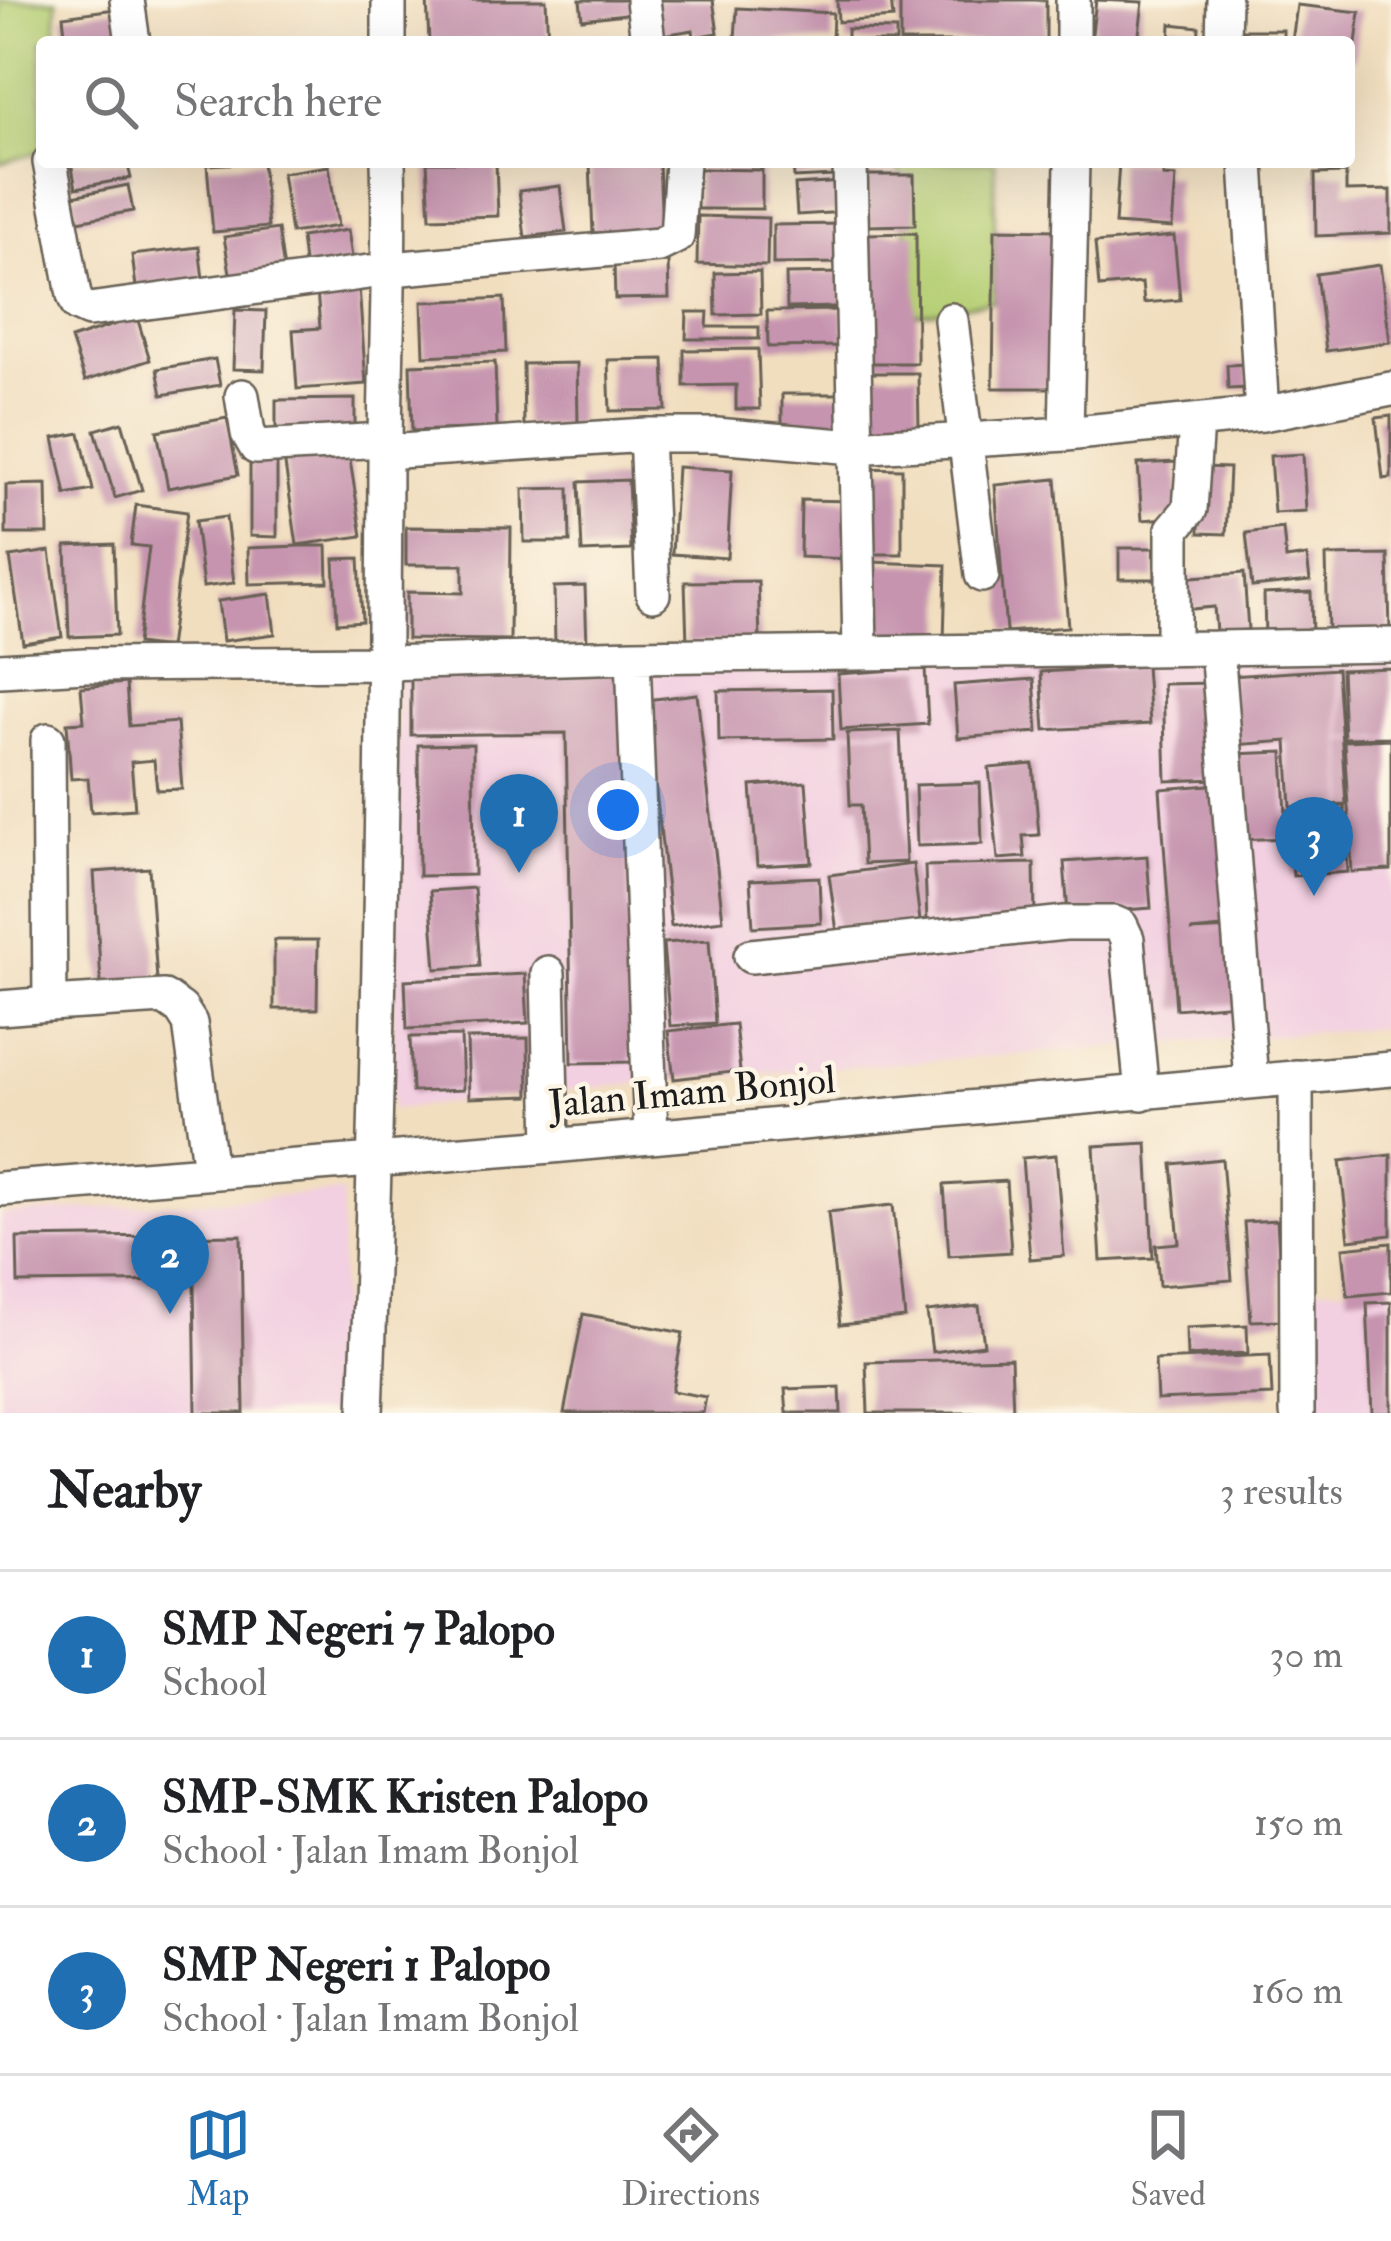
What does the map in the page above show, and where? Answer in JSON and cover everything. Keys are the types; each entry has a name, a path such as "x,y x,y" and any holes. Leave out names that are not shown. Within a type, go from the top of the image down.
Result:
{"street":[{"path":"127,0 132,36"},
{"path":"389,0 389,36"},
{"path":"643,0 647,36"},
{"path":"1073,0 1073,36"},
{"path":"1223,36 1224,0"},
{"path":"51,168 74,295 78,305 89,310 391,268 622,251 672,242 681,221 682,168"},
{"path":"366,1413 384,663 391,268 388,168"},
{"path":"850,168 860,650"},
{"path":"1066,434 1072,168"},
{"path":"1247,168 1262,414"},
{"path":"951,320 982,575"},
{"path":"242,396 250,442 256,447 716,435 854,447 1196,423 1391,389"},
{"path":"1173,646 1173,529 1190,509 1196,423"},
{"path":"646,435 653,594"},
{"path":"0,670 860,650 1391,645"},
{"path":"1217,648 1251,1080"},
{"path":"633,656 651,1136"},
{"path":"48,740 50,1004"},
{"path":"751,956 1065,923 1114,923 1127,939 1142,1093"},
{"path":"548,973 552,1146"},
{"path":"0,1008 164,997 181,1009 190,1023 210,1171"},
{"name":"Jalan Imam Bonjol","path":"0,1189 552,1146 1391,1069"},
{"path":"1296,1077 1297,1413"}],"shaded area":[{"path":"1391,658 1391,1027 653,1081 392,1109 399,664"},
{"path":"343,1192 337,1413 0,1413 0,1215"},
{"path":"1315,1288 1391,1288 1391,1413 1316,1413"}],"green space":[{"path":"0,0 57,0 55,36 36,36 36,153 0,164"},
{"path":"899,168 995,168 994,301 914,315"}],"building":[{"path":"427,0 546,0 548,36 429,36"},
{"path":"580,0 633,0 634,13 582,19"},
{"path":"656,0 713,0 718,33 694,36 693,30 651,36"},
{"path":"837,0 891,0 893,18 838,22"},
{"path":"900,0 1046,0 1046,36 900,36"},
{"path":"1096,0 1143,2 1139,36 1092,36"},
{"path":"1297,5 1360,12 1355,51 1355,36 1293,36"},
{"path":"123,8 127,36 65,36 63,16"},
{"path":"737,8 833,13 832,36 735,36"},
{"path":"1171,24 1199,27 1198,36 1170,36"},
{"path":"847,29 896,30 896,36 847,36"},
{"path":"1231,30 1283,30 1283,36 1231,36"},
{"path":"72,168 128,168 131,178 76,188"},
{"path":"207,168 263,168 268,227 213,232"},
{"path":"329,168 338,226 291,233 282,173"},
{"path":"427,168 496,168 498,216 430,218"},
{"path":"590,168 659,168 662,230 593,233"},
{"path":"793,168 834,168 834,176 794,178"},
{"path":"1119,168 1164,168 1163,176 1176,177 1172,228 1115,224"},
{"path":"697,169 762,170 762,209 697,209"},
{"path":"1346,173 1346,191 1391,190 1391,233 1316,236 1315,174"},
{"path":"867,175 914,175 915,225 867,226"},
{"path":"844,182 845,212 797,215 795,185"},
{"path":"128,185 133,211 78,221 73,196"},
{"path":"560,186 566,232 525,237 519,191"},
{"path":"698,216 768,218 767,266 697,264"},
{"path":"844,224 844,263 773,264 773,225"},
{"path":"278,229 285,277 232,285 224,237"},
{"path":"995,229 1056,230 1054,388 993,388"},
{"path":"348,230 353,264 305,271 301,237"},
{"path":"916,233 917,363 870,363 868,234"},
{"path":"1174,236 1180,300 1144,303 1142,283 1099,287 1095,243"},
{"path":"199,247 203,279 136,287 132,255"},
{"path":"668,262 669,298 615,299 614,263"},
{"path":"1380,265 1390,342 1326,351 1316,274"},
{"path":"760,272 761,314 716,315 715,273"},
{"path":"842,273 843,307 787,308 786,274"},
{"path":"359,287 366,384 297,389 293,330 320,328 317,290"},
{"path":"504,298 506,352 424,356 422,302"},
{"path":"235,310 266,311 264,370 233,369"},
{"path":"844,310 844,346 768,347 767,311"},
{"path":"687,312 708,312 707,327 759,327 759,339 686,339"},
{"path":"137,317 150,360 85,381 71,339"},
{"path":"758,349 760,409 736,409 736,385 684,386 684,350"},
{"path":"215,359 220,385 162,395 157,369"},
{"path":"664,359 666,410 610,411 608,360"},
{"path":"495,362 497,428 412,431 410,365"},
{"path":"577,363 578,425 524,426 523,364"},
{"path":"1248,364 1249,388 1228,389 1227,365"},
{"path":"871,373 918,373 919,429 872,430"},
{"path":"782,394 847,394 847,431 782,431"},
{"path":"355,399 355,435 276,435 276,400"},
{"path":"1391,416 1391,478 1383,479 1376,418"},
{"path":"227,418 238,475 168,488 157,431"},
{"path":"122,422 142,490 115,498 95,430"},
{"path":"80,433 93,490 66,495 54,438"},
{"path":"348,447 362,536 297,545 284,458"},
{"path":"1303,454 1306,511 1274,513 1270,456"},
{"path":"250,456 277,456 277,537 250,536"},
{"path":"1176,462 1180,517 1142,520 1138,464"},
{"path":"677,467 732,470 727,558 672,554"},
{"path":"1201,467 1229,468 1226,534 1199,533"},
{"path":"861,468 902,469 902,554 861,554"},
{"path":"1056,479 1068,627 1006,632 995,485"},
{"path":"628,480 631,550 582,552 579,482"},
{"path":"47,484 48,534 6,534 6,485"},
{"path":"569,488 570,542 524,542 523,489"},
{"path":"801,500 853,501 852,559 800,557"},
{"path":"136,505 187,512 169,648 137,644 149,547 131,545"},
{"path":"226,517 234,583 203,587 195,521"},
{"path":"406,527 511,528 510,640 407,639 407,592 463,593 463,565 406,565"},
{"path":"1283,528 1286,559 1307,556 1310,581 1252,587 1246,533"},
{"path":"114,544 117,635 69,637 66,546"},
{"path":"327,546 328,582 249,584 248,548"},
{"path":"1119,548 1154,548 1155,579 1119,579"},
{"path":"50,551 62,637 23,643 10,557"},
{"path":"1388,555 1390,632 1328,634 1326,556"},
{"path":"359,558 362,621 337,623 334,559"},
{"path":"871,562 946,565 944,643 869,641"},
{"path":"1244,573 1248,630 1216,632 1214,607 1181,610 1179,578"},
{"path":"758,581 760,641 687,643 685,582"},
{"path":"585,586 587,645 555,645 554,587"},
{"path":"1311,592 1312,637 1265,638 1264,594"},
{"path":"270,594 275,634 223,641 218,601"},
{"path":"1146,666 1150,724 1045,730 1041,672"},
{"path":"925,668 928,724 841,730 838,674"},
{"path":"1391,668 1391,737 1344,738 1341,670"},
{"path":"1337,669 1346,804 1291,807 1287,741 1234,745 1230,676"},
{"path":"625,672 631,1062 572,1063 566,733 411,735 411,676"},
{"path":"1034,679 1038,732 958,738 954,685"},
{"path":"126,683 129,726 177,722 182,789 157,790 154,760 131,762 135,809 91,812 88,778 71,779 67,723 84,722 81,687"},
{"path":"1215,683 1218,779 1166,781 1163,684"},
{"path":"832,689 833,739 719,741 718,691"},
{"path":"697,694 723,920 671,926 646,700"},
{"path":"900,731 906,862 864,864 861,805 850,805 847,733"},
{"path":"1391,739 1391,870 1352,872 1344,741"},
{"path":"473,744 474,875 419,876 418,745"},
{"path":"1283,752 1287,838 1237,840 1234,754"},
{"path":"1033,764 1039,835 1023,836 1025,857 998,859 989,768"},
{"path":"806,782 812,863 757,866 751,786"},
{"path":"980,783 982,844 917,846 915,785"},
{"path":"1221,784 1233,927 1190,931 1232,929 1238,1004 1176,1009 1160,789"},
{"path":"1344,806 1348,872 1293,876 1289,810"},
{"path":"1147,856 1151,908 1068,914 1064,862"},
{"path":"1034,863 1035,919 927,922 925,866"},
{"path":"913,864 920,921 837,932 829,875"},
{"path":"149,868 158,994 102,998 94,872"},
{"path":"819,877 821,923 753,927 750,880"},
{"path":"474,888 480,966 436,969 430,891"},
{"path":"274,940 318,940 317,1009 274,1009"},
{"path":"709,940 715,1023 670,1026 663,943"},
{"path":"525,974 528,1023 407,1029 405,980"},
{"path":"735,1024 740,1071 674,1079 668,1031"},
{"path":"461,1036 463,1090 412,1092 410,1037"},
{"path":"528,1038 529,1096 469,1098 467,1039"},
{"path":"1147,1143 1153,1258 1101,1261 1094,1146"},
{"path":"1056,1155 1064,1256 1030,1259 1022,1158"},
{"path":"1391,1155 1391,1235 1349,1240 1340,1161"},
{"path":"1222,1159 1232,1280 1159,1286 1156,1245 1179,1243 1172,1164"},
{"path":"1006,1181 1011,1252 949,1256 944,1185"},
{"path":"893,1205 905,1318 840,1325 828,1212"},
{"path":"1277,1220 1283,1320 1251,1321 1244,1222"},
{"path":"241,1235 244,1413 196,1413 194,1281 18,1283 17,1238"},
{"path":"1391,1243 1391,1292 1348,1296 1343,1248"},
{"path":"1391,1302 1391,1413 1372,1413 1367,1303"},
{"path":"979,1306 984,1345 932,1352 927,1312"},
{"path":"583,1314 683,1333 672,1391 706,1397 703,1413 564,1413"},
{"path":"1247,1325 1248,1353 1187,1356 1186,1328"},
{"path":"1270,1355 1272,1395 1157,1400 1155,1360"},
{"path":"1011,1358 1013,1413 868,1413 866,1362"},
{"path":"840,1387 841,1413 787,1413 785,1389"}],"place":[{"name":"SMP Negeri 7 Palopo","path":"519,873"},
{"name":"SMP Negeri 1 Palopo","path":"1314,896"},
{"name":"SMP-SMK Kristen Palopo","path":"170,1314"}]}
